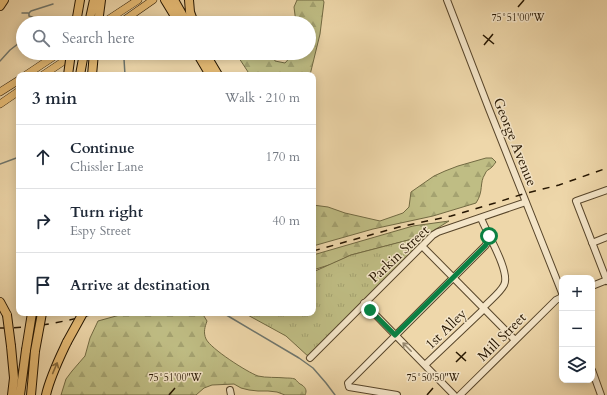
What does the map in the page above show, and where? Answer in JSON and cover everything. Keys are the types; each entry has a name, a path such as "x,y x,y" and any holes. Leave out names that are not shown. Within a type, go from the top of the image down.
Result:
{"highway":[{"path":"0,6 4,0"},
{"path":"77,16 80,0"},
{"path":"92,16 96,0"},
{"path":"96,0 97,16"},
{"path":"166,0 175,16"},
{"path":"174,0 183,16"},
{"path":"189,0 191,16"},
{"path":"68,72 70,60"},
{"path":"81,72 83,60"},
{"path":"92,72 93,60"},
{"path":"203,60 209,72"},
{"path":"206,60 216,72"},
{"path":"214,60 221,72"},
{"path":"0,302 7,315 14,378 12,395"},
{"path":"20,395 32,316"},
{"path":"31,395 35,351 41,316"},
{"path":"46,395 56,366 81,316"}],"main road":[{"path":"114,16 138,0"},
{"path":"130,16 153,0"},
{"path":"30,72 48,60"},
{"path":"48,72 66,60"},
{"path":"0,92 16,82"},
{"path":"0,104 16,93"}],"street":[{"name":"George Avenue","path":"447,0 559,285"},
{"path":"595,285 607,280 576,201 607,190"},
{"name":"Parkin Street","path":"310,358 432,236 438,232 526,202"},
{"name":"1st Alley","path":"425,365 484,308 502,289 506,281 502,264 481,218"},
{"path":"397,395 349,387 348,383 485,246 489,236"},
{"path":"592,243 607,237"},
{"path":"422,246 515,340"},
{"name":"Mill Street","path":"460,395 559,298"},
{"path":"364,303 454,395"},
{"path":"595,378 601,395"}],"green space":[{"path":"297,0 323,0 320,34 316,50 316,16 295,16 294,7"},
{"path":"240,60 275,60 285,63 288,60 314,60 311,72 248,72"},
{"path":"486,158 492,158 496,162 483,177 480,195 476,203 433,216 373,229 316,245 316,205 328,207 345,213 380,221 403,213 409,207 411,192 434,176 458,166"},
{"path":"449,221 424,239 417,238 351,255 332,264 316,269 316,254 413,226"},
{"path":"412,239 420,243 310,358 286,336 249,316 316,316 316,271 351,255"},
{"path":"116,316 204,316 207,321 204,332 206,339 222,354 258,376 295,379 305,388 305,395 285,395 277,392 249,390 234,384 212,385 204,388 196,395 61,395 66,379 85,356 90,338 98,321"}],"waterway":[{"path":"29,16 31,11 53,4"},
{"path":"22,13 28,13"},
{"path":"0,61 16,45"},
{"path":"124,60 125,72"},
{"path":"0,164 16,158"},
{"path":"228,316 299,358 313,368 335,395"}],"railway":[{"path":"316,250 399,227 451,216 523,194 559,185 607,168"},
{"path":"0,328 49,324 85,316"}],"route":[{"path":"370,310 395,335 485,246 489,236"}]}
